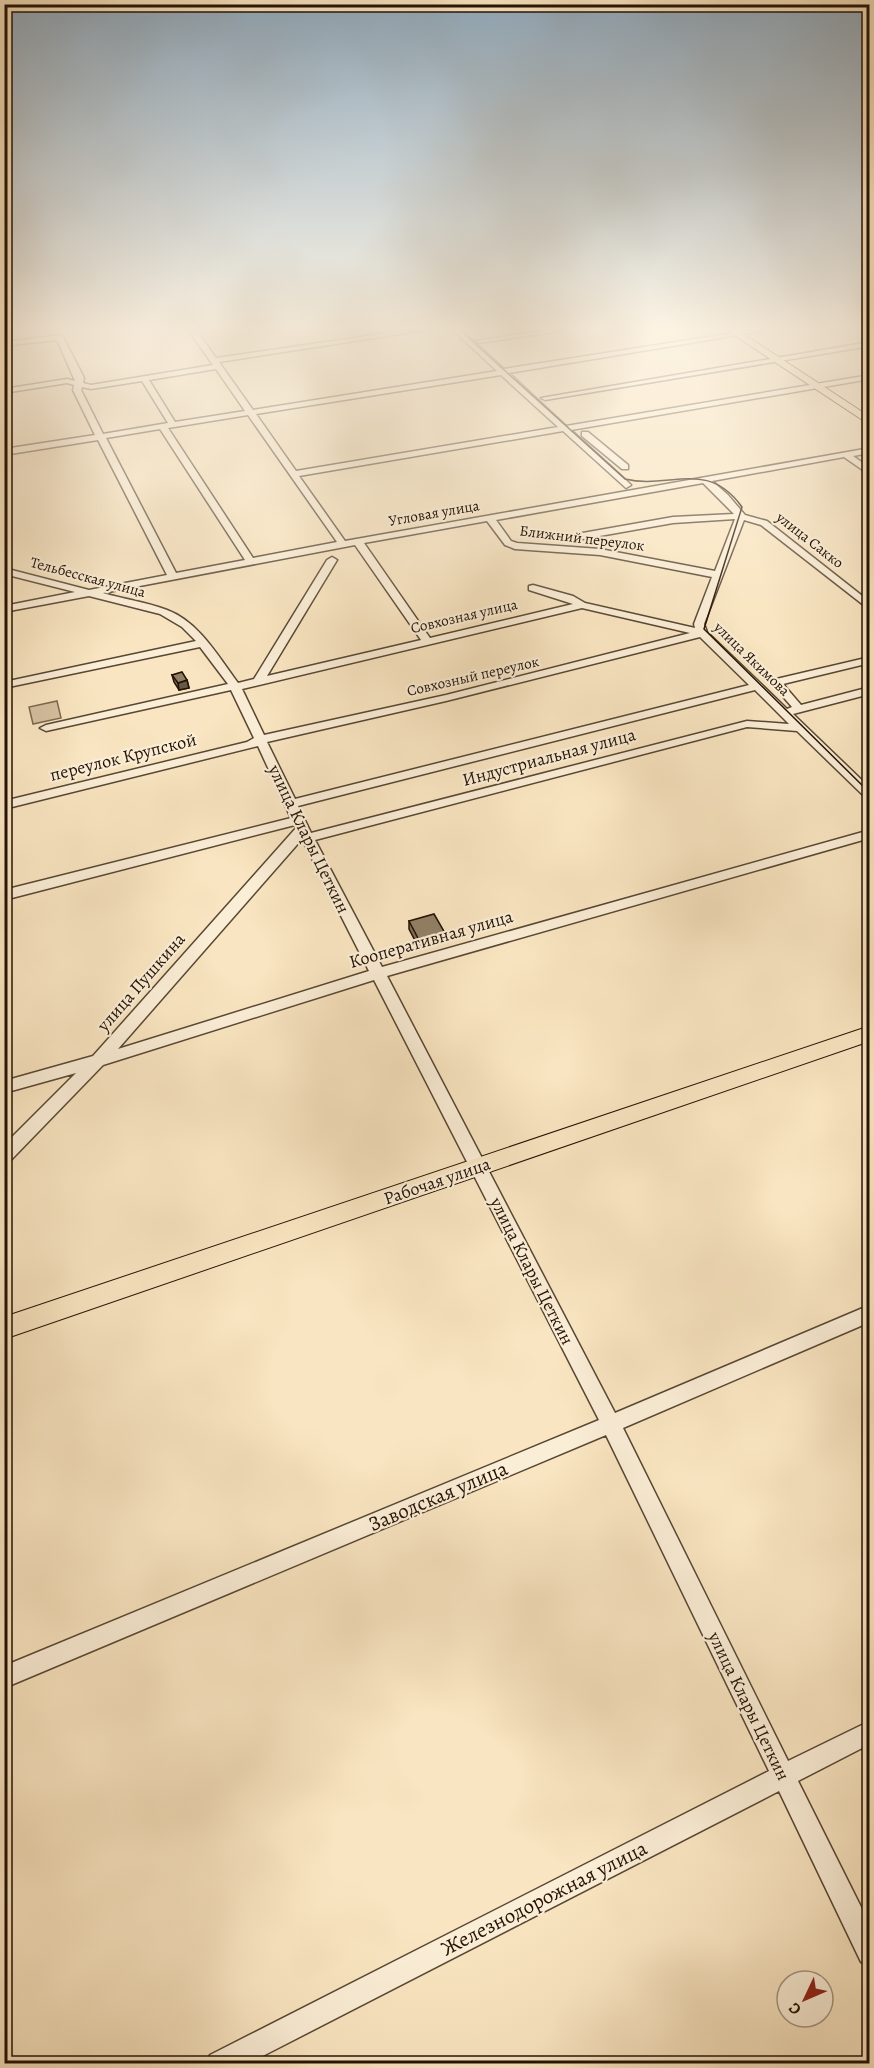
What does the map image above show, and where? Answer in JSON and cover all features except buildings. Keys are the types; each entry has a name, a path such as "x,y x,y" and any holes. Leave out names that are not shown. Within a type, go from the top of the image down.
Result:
{"main road":[{"name":"Рабочая улица","path":"4,1328 870,1033"}],"street":[{"path":"95,428 174,578"},
{"path":"4,452 165,428"},
{"path":"168,428 251,562"},
{"path":"262,428 343,544"},
{"path":"565,428 626,485"},
{"path":"294,474 571,428"},
{"path":"578,428 625,467"},
{"name":"Угловая улица","path":"4,609 343,544 870,450"},
{"path":"844,454 870,472"},
{"name":"улица Сакко","path":"704,479 725,497 741,516 764,523 870,607"},
{"name":"Ближний переулок","path":"577,537 657,522 741,516"},
{"name":"улица Якимова","path":"741,516 699,624 702,633 870,795"},
{"name":"Ближний переулок","path":"490,518 508,543 516,546 600,552 718,575"},
{"path":"358,542 426,640"},
{"path":"259,680 332,560"},
{"name":"Тельбесская улица","path":"4,571 164,612"},
{"path":"533,588 569,598 582,605"},
{"name":"Совхозная улица","path":"46,728 234,687 582,605 702,633"},
{"name":"улица Клары Цеткин","path":"164,612 186,625 203,643 234,687 255,742 291,804 611,1424 870,1953"},
{"name":"Совхозный переулок","path":"255,742 510,684 702,633"},
{"path":"4,685 203,643"},
{"path":"799,709 776,682 870,660"},
{"name":"Индустриальная улица","path":"291,804 758,686"},
{"path":"786,713 868,692"},
{"name":"Индустриальная улица","path":"4,895 303,829 747,724 801,728"},
{"name":"переулок Крупской","path":"4,805 255,742"},
{"name":"улица Пушкина","path":"4,1156 98,1061 303,829"},
{"name":"Кооперативная улица","path":"4,1087 98,1061 377,974 870,834"},
{"name":"Заводская улица","path":"4,1677 611,1424 870,1313"},
{"name":"Железнодорожная улица","path":"219,2064 870,1731"}],"shaded area":[{"path":"57,701 61,718 33,724 29,707"}],"tram line":[{"path":"568,428 625,479 701,480 715,484 729,492 742,507 704,629 870,793"}]}
